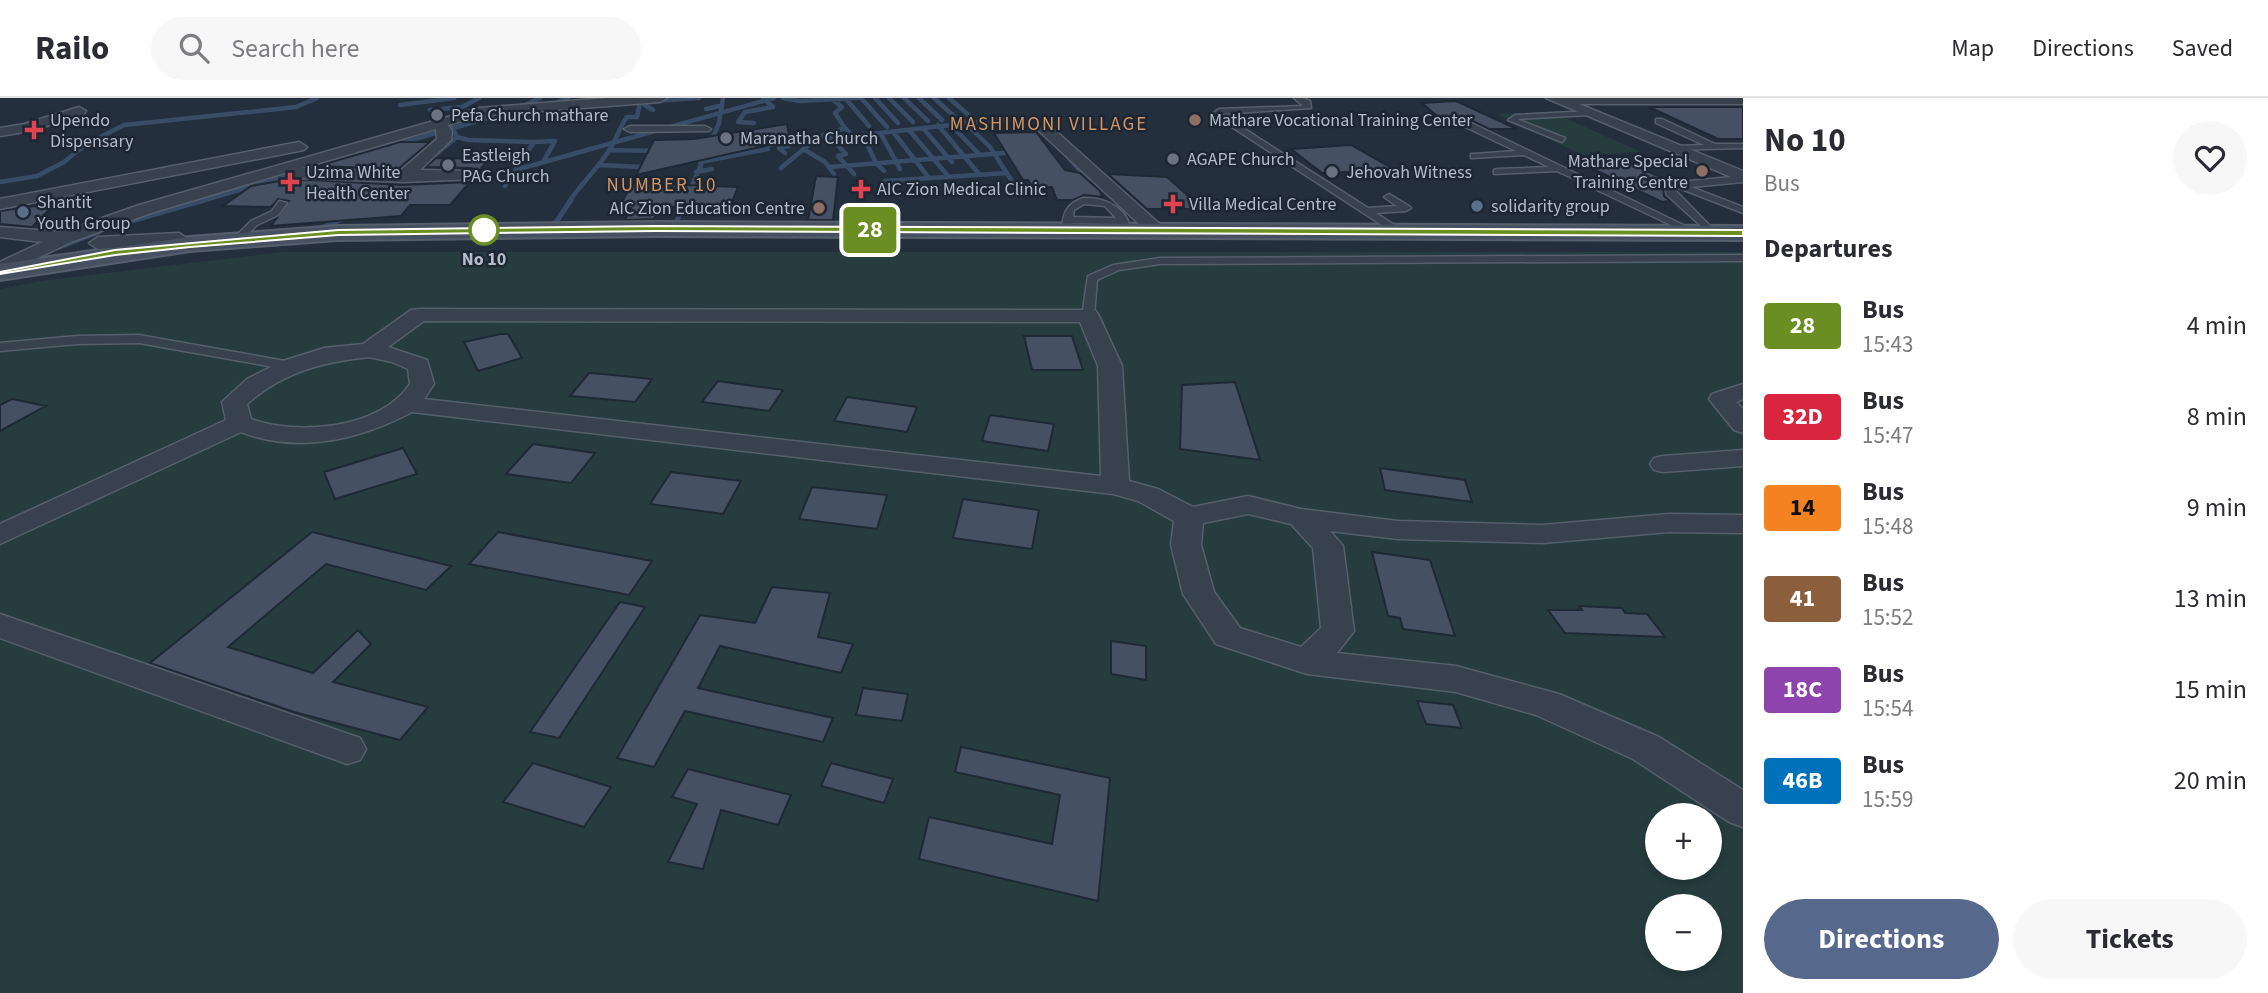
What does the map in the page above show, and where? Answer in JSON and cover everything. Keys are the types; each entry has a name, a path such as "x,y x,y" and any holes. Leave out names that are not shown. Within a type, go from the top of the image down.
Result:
{"main road":[{"path":"0,271 174,246 338,233 1068,225 1125,226 1157,231 1743,233"}],"street":[{"path":"0,271 64,238 145,209 378,140 495,109 520,98"},
{"path":"495,109 660,98"},
{"path":"1555,99 1743,100"},
{"path":"1555,99 1743,178"},
{"path":"0,132 26,128 79,111"},
{"path":"405,175 444,140 445,131 439,123"},
{"path":"1043,127 1157,231"},
{"path":"630,129 705,129"},
{"path":"0,204 280,150 378,140"},
{"path":"271,173 471,176"},
{"path":"0,232 64,238"},
{"path":"98,243 179,239 174,246"},
{"path":"369,350 419,315 1087,316 1110,366 1115,486"},
{"path":"0,536 240,424 259,432 292,436 330,435 371,423 408,404 422,384 419,365 399,356 369,350 324,355 290,366 255,384 234,402 240,424"},
{"path":"1743,391 1721,399 1743,425"},
{"path":"408,404 1115,486 1148,495 1189,517 1248,505 1301,518 1398,530 1543,534 1669,523 1743,524"},
{"path":"1663,464 1743,458"},
{"path":"1189,517 1185,545 1199,594 1228,636 1307,662 1457,679 1546,704 1646,748 1743,810"},
{"path":"1301,518 1328,546 1338,631 1307,662"},
{"path":"0,626 347,749"}],"lane":[{"path":"1298,98 1309,106 1219,111 1216,114 1397,231"},
{"path":"1562,140 1512,120 1515,117 1589,113"},
{"path":"1461,121 1523,153 1703,233"},
{"path":"1659,121 1716,147"},
{"path":"1674,148 1743,148"},
{"path":"1474,156 1523,153"},
{"path":"1497,172 1558,169"},
{"path":"1703,233 1670,193 1669,188 1743,178"},
{"path":"1679,185 1743,211"},
{"path":"1366,211 1406,208 1389,197"},
{"path":"238,239 254,223 275,213 282,203"},
{"path":"1087,316 1092,278 1117,267 1160,261 1743,258"},
{"path":"0,347 77,340 139,339 290,366"}],"green space":[{"path":"1552,112 1641,152 1582,155 1497,114"},
{"path":"284,252 1743,252 1743,993 0,993 0,289 48,280"}],"building":[{"path":"1456,101 1517,129 1489,129 1463,116 1454,119 1456,125 1461,128 1450,127 1422,103"},
{"path":"1649,107 1743,107 1743,139 1718,139"},
{"path":"787,124 790,140 636,175 654,140 694,139"},
{"path":"1036,132 1065,170 1080,173 1100,191 1102,197 1084,195 1073,200 1057,200 1052,187 1034,188 1028,180 1023,180 994,133"},
{"path":"400,142 430,142 398,169 318,166"},
{"path":"1351,145 1395,170 1322,173 1291,149"},
{"path":"1613,156 1672,182 1663,187 1664,196 1670,201 1662,202 1570,158"},
{"path":"436,158 489,159 479,171 471,168 426,167"},
{"path":"1108,174 1167,177 1203,209 1147,209"},
{"path":"816,176 838,177 833,220 808,220"},
{"path":"291,179 403,185 470,182 450,205 410,205 401,216 271,226 289,201 278,199 271,207 223,206 251,186"},
{"path":"632,183 738,187 730,207 663,207 659,208 654,219 625,220 631,208 619,208"},
{"path":"56,203 32,227 0,224 0,211"},
{"path":"508,334 522,358 478,371 464,342"},
{"path":"1024,336 1072,336 1083,370 1032,370"},
{"path":"589,373 652,379 635,402 570,396"},
{"path":"718,381 783,390 769,411 702,402"},
{"path":"1235,382 1260,460 1180,449 1182,385"},
{"path":"847,397 917,407 907,432 834,421"},
{"path":"12,399 46,406 0,431 0,405"},
{"path":"990,415 1054,424 1048,451 982,441"},
{"path":"533,444 595,453 571,483 506,474"},
{"path":"403,448 417,474 335,499 324,472"},
{"path":"1380,468 1465,480 1472,502 1385,490"},
{"path":"671,472 741,481 723,514 650,504"},
{"path":"812,487 887,495 877,529 799,519"},
{"path":"963,499 1039,510 1032,549 953,538"},
{"path":"312,532 451,566 426,590 326,564 228,647 313,673 358,630 371,644 333,682 428,707 400,740 294,712 150,663"},
{"path":"498,532 652,561 629,595 469,564"},
{"path":"1372,552 1430,560 1455,636 1403,629 1400,618 1388,616"},
{"path":"772,587 830,593 818,637 853,644 841,673 720,646 698,688 833,718 823,742 685,711 654,767 617,758 700,615 755,623"},
{"path":"620,602 645,607 559,738 530,732"},
{"path":"1579,606 1622,608 1625,613 1647,614 1665,637 1565,633 1548,610 1582,610"},
{"path":"1111,641 1146,646 1146,680 1111,674"},
{"path":"863,688 908,694 902,721 856,715"},
{"path":"1417,701 1453,705 1462,728 1426,724"},
{"path":"961,747 1110,778 1098,901 919,859 929,817 1052,844 1060,795 955,772"},
{"path":"533,763 611,787 584,827 503,802"},
{"path":"831,763 893,779 884,803 821,786"},
{"path":"688,769 791,795 778,825 721,810 703,869 668,862 697,804 672,797"}],"waterway":[{"path":"0,182 37,176 64,162 85,145 124,125 296,107 317,98"},
{"path":"400,105 454,98"},
{"path":"430,110 462,107 479,98"},
{"path":"517,109 540,98"},
{"path":"558,102 568,98"},
{"path":"653,101 699,98"},
{"path":"721,113 723,98"},
{"path":"766,100 774,98"},
{"path":"783,98 799,101 833,99"},
{"path":"833,99 859,98"},
{"path":"861,98 887,127"},
{"path":"875,98 898,123"},
{"path":"889,98 913,122"},
{"path":"904,98 928,121"},
{"path":"919,98 942,120"},
{"path":"934,98 954,116"},
{"path":"949,98 972,118"},
{"path":"833,99 842,107 835,113 845,128"},
{"path":"846,99 869,126"},
{"path":"721,113 766,100"},
{"path":"754,123 738,122 745,112 773,107 766,100"},
{"path":"614,142 627,117 637,117 640,102 653,110"},
{"path":"706,109 720,106"},
{"path":"453,128 505,113"},
{"path":"614,142 721,113"},
{"path":"702,162 721,113"},
{"path":"965,123 1004,119"},
{"path":"951,125 965,123"},
{"path":"965,123 994,154"},
{"path":"939,126 951,125"},
{"path":"951,125 979,154"},
{"path":"923,128 939,126"},
{"path":"939,126 964,156"},
{"path":"198,202 453,128"},
{"path":"453,128 457,137"},
{"path":"827,134 845,128"},
{"path":"845,128 853,136 923,128"},
{"path":"923,128 948,157"},
{"path":"909,130 933,159"},
{"path":"894,133 915,160"},
{"path":"781,168 818,137 827,134"},
{"path":"827,134 846,154 838,156 847,166"},
{"path":"881,134 896,162"},
{"path":"863,136 876,163"},
{"path":"430,159 457,137"},
{"path":"457,137 469,140 534,142"},
{"path":"534,142 555,141 544,160"},
{"path":"763,141 769,145 783,142 789,146 779,148 785,153"},
{"path":"505,186 534,142"},
{"path":"519,169 614,142"},
{"path":"609,150 614,142"},
{"path":"702,162 768,149"},
{"path":"569,202 609,150"},
{"path":"609,150 655,151"},
{"path":"805,150 825,162 834,174"},
{"path":"994,154 1004,153"},
{"path":"964,156 994,154"},
{"path":"994,154 1007,173"},
{"path":"948,157 964,156"},
{"path":"964,156 979,174"},
{"path":"933,159 948,157"},
{"path":"948,157 952,162"},
{"path":"1068,157 1089,181"},
{"path":"915,160 933,159"},
{"path":"933,159 948,176"},
{"path":"896,162 915,160"},
{"path":"915,160 929,178"},
{"path":"698,172 702,162"},
{"path":"876,163 896,162"},
{"path":"896,162 900,169"},
{"path":"847,166 876,163"},
{"path":"876,163 884,171"},
{"path":"599,165 641,167"},
{"path":"830,167 847,166"},
{"path":"847,166 854,174"},
{"path":"698,172 712,169"},
{"path":"685,202 698,172"},
{"path":"885,181 1007,173"},
{"path":"1007,173 1019,192"},
{"path":"121,224 204,200"},
{"path":"556,222 571,200"},
{"path":"676,223 686,200"},
{"path":"319,229 345,218"},
{"path":"52,250 99,232"}],"bus line":[{"name":"28","path":"0,272 190,244 338,233 656,229 1743,233"}],"place":[{"name":"Pefa Church mathare","path":"437,115"},
{"name":"Mathare Vocational Training Center","path":"1195,120"},
{"name":"Upendo Dispensary","path":"34,130"},
{"name":"Maranatha Church","path":"726,138"},
{"name":"AGAPE Church","path":"1173,159"},
{"name":"Eastleigh PAG Church","path":"448,165"},
{"name":"Mathare Special Training Centre","path":"1702,171"},
{"name":"Jehovah Witness","path":"1332,172"},
{"name":"Uzima White Health Center","path":"290,182"},
{"name":"AIC Zion Medical Clinic","path":"861,189"},
{"name":"Villa Medical Centre","path":"1173,204"},
{"name":"solidarity group","path":"1477,206"},
{"name":"AIC Zion Education Centre","path":"819,208"},
{"name":"Shantit Youth Group","path":"23,212"},
{"name":"No 10","path":"484,230"}],"district":[{"name":"MASHIMONI VILLAGE","path":"1049,124"},
{"name":"NUMBER 10","path":"662,185"}]}
